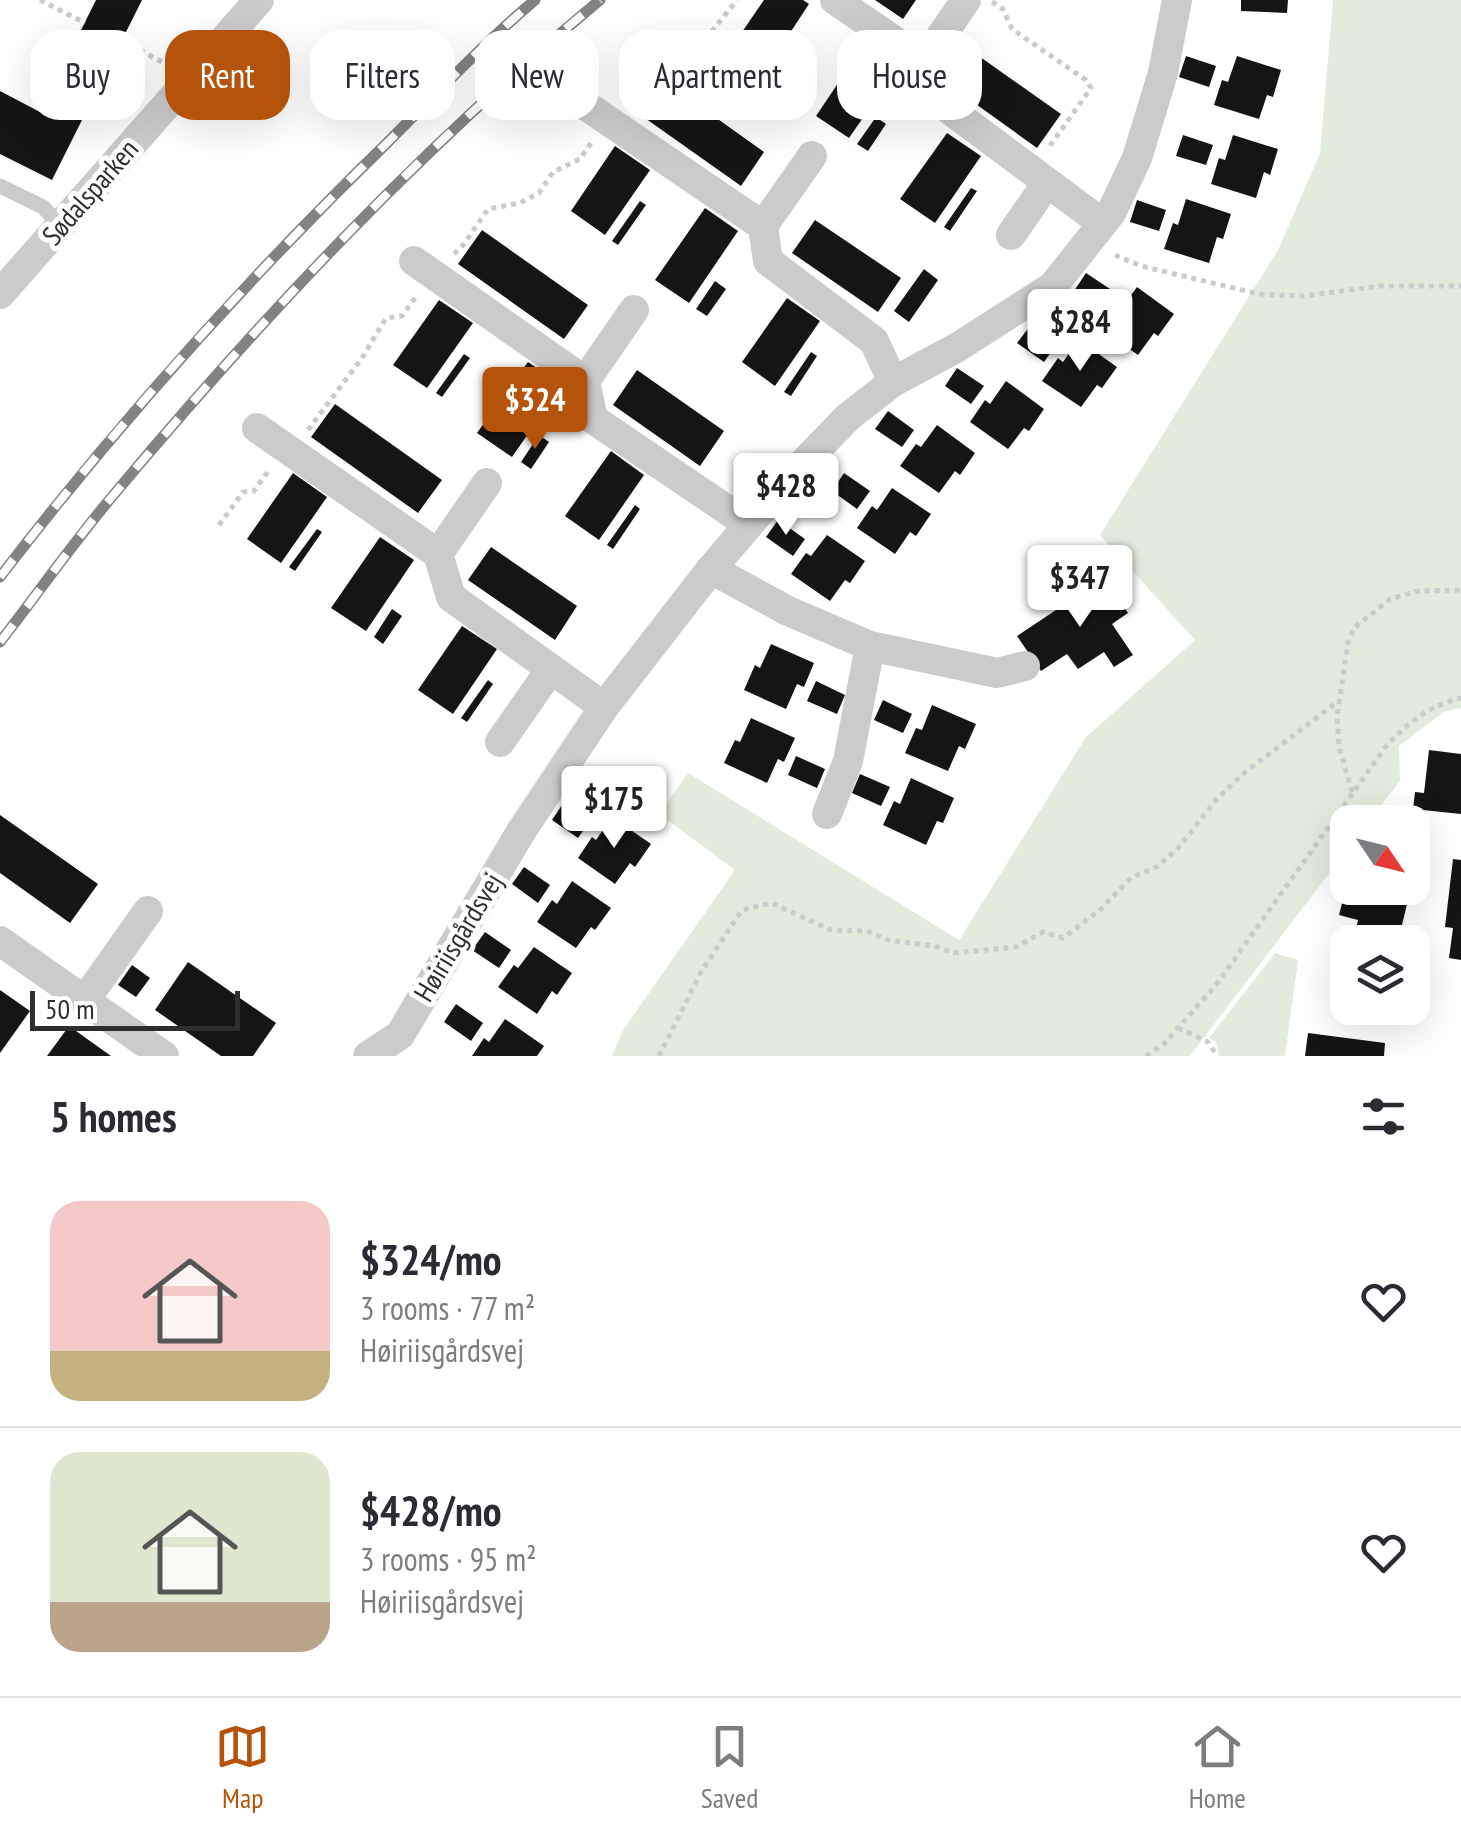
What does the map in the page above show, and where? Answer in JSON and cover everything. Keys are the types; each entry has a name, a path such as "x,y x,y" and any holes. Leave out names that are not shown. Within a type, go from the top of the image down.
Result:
{"street":[{"name":"Sødalsparken","path":"232,30 259,0"},
{"path":"835,0 878,30"},
{"path":"946,30 966,0"},
{"name":"Høiriisgårdsvej","path":"368,1056 400,1036 522,830 604,708 748,524 848,417 894,382 1053,286 1096,232 1110,213 1137,158 1162,73 1177,0"},
{"name":"Sødalsparken","path":"0,294 165,106"},
{"path":"599,115 764,226"},
{"path":"964,120 1040,177 1096,232"},
{"path":"812,156 764,226 768,261 874,341 894,382"},
{"path":"1011,234 1040,177"},
{"path":"414,262 585,381 594,419 748,524"},
{"path":"585,381 634,310"},
{"path":"256,428 438,554 450,596 604,708"},
{"path":"438,554 486,483"},
{"path":"711,568 788,611 870,646 997,673 1025,666"},
{"path":"826,814 848,761 870,646"},
{"path":"500,742 551,668"},
{"path":"85,1000 148,911"},
{"path":"0,941 164,1056"}],"lane":[{"path":"0,186 44,207 60,226"}],"path":[{"path":"40,0 85,22"},
{"path":"618,128 666,56 709,36 737,0"},
{"path":"990,0 1003,9 1012,29 1086,80 1090,88 1040,177"},
{"path":"1096,232 1142,266 1259,294 1304,296 1380,286 1461,286"},
{"path":"220,525 242,492 254,491 284,448"},
{"path":"1352,793 1339,747 1336,717 1348,642 1354,628 1390,599 1418,590 1461,590"},
{"path":"1146,1056 1164,1044 1216,985 1387,745 1406,725 1429,710 1461,698"},
{"path":"659,1056 701,972 742,910 771,903 831,930 868,931 888,940 934,946 954,953 1016,947 1043,932 1063,938 1100,911 1130,878 1158,866 1180,847 1217,799 1244,774 1340,700"},
{"path":"1178,1028 1208,1042 1217,1056"}],"green space":[{"path":"1333,0 1461,0 1461,708 1445,711 1399,746 1400,781 1381,805 1330,805 1330,872 1190,1056 612,1056 623,1030 735,870 659,814 688,773 959,940 1086,737 1195,640 1100,535 1278,250 1320,153"},
{"path":"1275,953 1298,960 1285,1056 1219,1056 1216,1042 1209,1038"}],"building":[{"path":"96,0 142,0 127,30 81,30"},
{"path":"764,0 803,0 809,4 792,30 743,30"},
{"path":"875,0 916,0 903,19"},
{"path":"1241,0 1288,0 1287,13 1241,11"},
{"path":"1186,56 1216,66 1209,87 1179,77"},
{"path":"1237,56 1281,70 1273,97 1267,95 1259,119 1214,105 1222,80 1228,82"},
{"path":"982,58 1061,114 1037,148 982,109"},
{"path":"837,85 837,120 862,120 849,138 817,115"},
{"path":"0,91 30,107 30,120 82,120 52,180 0,154"},
{"path":"648,120 719,120 764,152 741,186"},
{"path":"874,120 886,124 868,151 857,144"},
{"path":"947,133 981,156 935,223 900,199"},
{"path":"1183,135 1213,145 1206,165 1176,156"},
{"path":"1233,135 1278,149 1270,175 1264,172 1256,198 1211,184 1219,158 1225,160"},
{"path":"615,146 650,170 605,235 571,211"},
{"path":"971,188 977,191 950,231 944,227"},
{"path":"1186,199 1231,214 1223,239 1217,237 1209,263 1164,249 1173,223 1178,225"},
{"path":"1137,200 1166,210 1159,231 1130,222"},
{"path":"640,201 646,205 618,245 612,241"},
{"path":"705,208 738,231 689,303 655,280"},
{"path":"815,220 901,278 878,312 792,253"},
{"path":"482,230 588,305 564,339 458,264"},
{"path":"924,269 938,280 909,322 894,311"},
{"path":"1086,273 1113,291 1100,309 1074,291"},
{"path":"715,281 726,289 707,316 696,309"},
{"path":"1137,287 1174,314 1138,355 1100,328 1116,305 1121,309"},
{"path":"787,298 820,321 775,386 742,362"},
{"path":"439,300 473,323 427,388 393,365"},
{"path":"1030,326 1056,345 1044,362 1017,343"},
{"path":"1079,340 1117,367 1081,407 1042,381 1058,358 1063,362"},
{"path":"811,352 817,356 791,396 784,392"},
{"path":"464,354 470,358 442,397 436,393"},
{"path":"528,362 562,385 512,457 477,433"},
{"path":"957,368 984,386 971,404 945,386"},
{"path":"637,370 724,431 700,466 613,405"},
{"path":"1006,381 1044,409 1029,431 1024,428 1008,449 970,422 985,400 990,404"},
{"path":"335,404 442,480 418,513 311,437"},
{"path":"888,411 914,430 902,447 875,429"},
{"path":"937,425 975,453 960,475 955,471 939,493 900,466"},
{"path":"539,435 549,442 531,469 521,462"},
{"path":"611,451 644,475 599,540 565,516"},
{"path":"293,473 327,497 281,563 247,539"},
{"path":"844,473 870,491 857,509 832,491"},
{"path":"892,488 931,514 916,536 910,532 895,554 857,528 872,506 877,510"},
{"path":"635,505 640,509 613,549 607,545"},
{"path":"778,520 805,539 793,556 766,537"},
{"path":"317,529 322,532 295,571 289,567"},
{"path":"827,535 865,561 850,583 845,580 830,601 791,574 806,553 811,556"},
{"path":"380,537 414,560 366,631 331,608"},
{"path":"491,547 577,606 555,640 468,580"},
{"path":"1104,578 1128,613 1112,624 1133,655 1114,667 1104,652 1078,669 1067,654 1041,671 1017,636"},
{"path":"392,609 402,616 383,644 374,637"},
{"path":"462,626 497,649 453,714 418,690"},
{"path":"771,644 814,663 804,687 797,684 786,709 744,690 755,665 760,668"},
{"path":"488,680 493,684 467,722 461,718"},
{"path":"816,681 845,695 837,714 807,701"},
{"path":"883,700 912,714 903,733 874,720"},
{"path":"932,705 976,724 965,749 959,746 948,771 905,753 916,728 922,730"},
{"path":"751,718 795,738 784,762 778,759 767,783 724,763"},
{"path":"1429,750 1461,754 1461,814 1430,811 1430,805 1413,805 1415,792 1424,793"},
{"path":"796,756 825,769 817,788 788,775"},
{"path":"860,774 890,787 881,806 852,793"},
{"path":"911,778 954,798 943,823 937,821 926,845 883,825 894,801 900,804"},
{"path":"564,802 590,821 578,838 552,820"},
{"path":"0,815 98,884 70,923 0,873"},
{"path":"612,817 651,844 635,867 630,863 615,884 578,858"},
{"path":"1453,859 1461,860 1461,960 1449,958 1453,928 1445,927"},
{"path":"524,867 550,885 538,903 512,884"},
{"path":"572,881 611,908 576,948 537,922 552,900 557,904"},
{"path":"1342,905 1407,905 1402,925 1357,925 1358,920 1339,915"},
{"path":"485,932 511,950 499,968 472,950"},
{"path":"534,947 572,973 557,995 552,991 537,1014 498,987"},
{"path":"188,962 276,1023 253,1056 221,1056 155,1010"},
{"path":"132,965 150,978 136,997 118,985"},
{"path":"0,990 30,1011 0,1053"},
{"path":"456,1004 483,1023 471,1041 444,1022"},
{"path":"505,1019 544,1046 537,1056 472,1056 484,1038 489,1042"},
{"path":"69,1026 111,1056 47,1056"},
{"path":"1308,1033 1385,1043 1384,1056 1305,1056"}],"railway":[{"path":"0,577 138,407 235,299 336,193 535,0"},
{"path":"0,642 101,510 287,297 470,114 600,0"}]}
